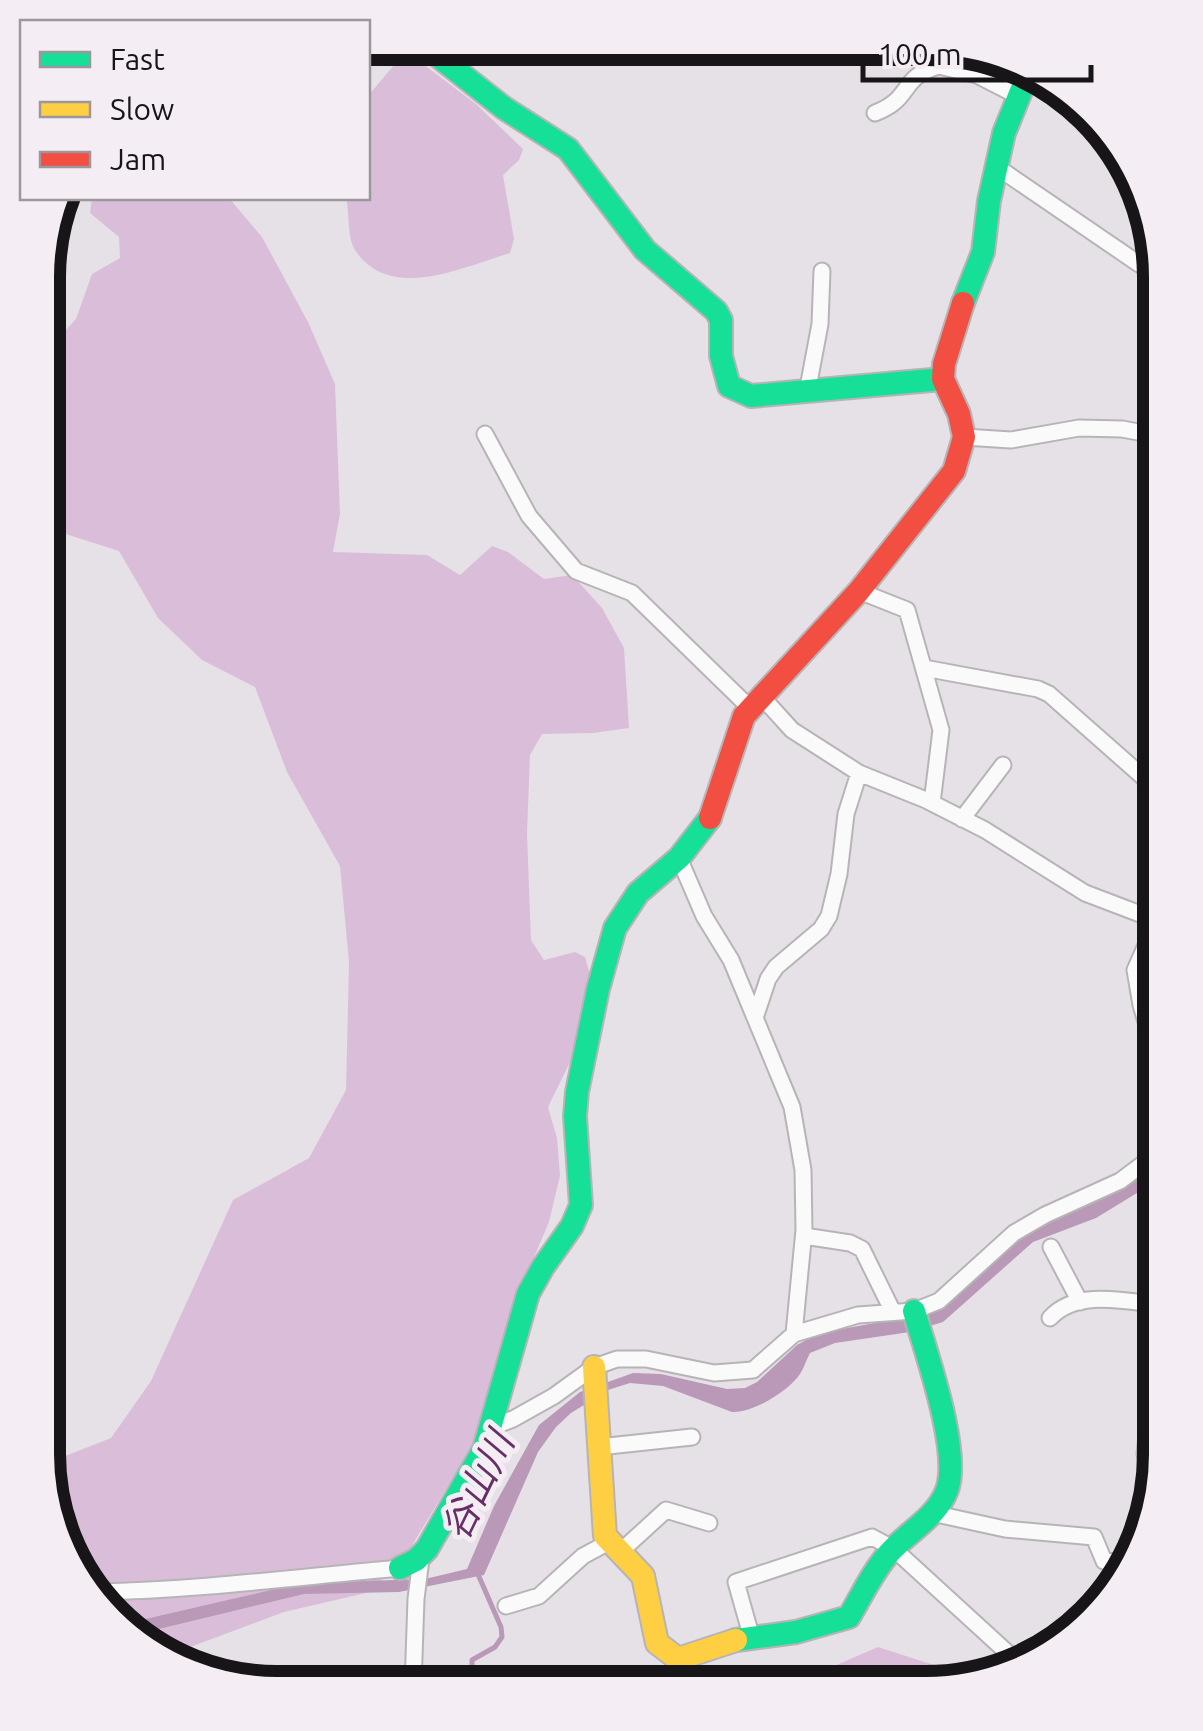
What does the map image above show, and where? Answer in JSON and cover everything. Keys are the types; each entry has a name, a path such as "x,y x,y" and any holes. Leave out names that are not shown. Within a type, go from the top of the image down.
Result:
{"street":[{"path":"443,60 504,108 568,149 645,250 716,311 720,320 720,356 729,386 751,396 943,379"},
{"path":"936,61 939,66"},
{"path":"875,113 892,107 904,96 908,82 921,71 939,66 977,75 1018,96"},
{"path":"414,1671 413,1568 472,1475 492,1427 512,1338 537,1275 569,1236 581,1205 577,1092 615,928 638,892 679,858 713,814 744,716 859,592 954,471 964,436 943,379 944,364 983,252 996,167 1024,83"},
{"path":"996,167 1142,265"},
{"path":"808,393 820,324 822,270"},
{"path":"964,436 1011,440 1079,428 1143,432"},
{"path":"485,434 529,516 576,570 632,592 792,730 860,773 962,818 1085,892 1143,912"},
{"path":"859,592 907,610 940,730 932,803"},
{"path":"924,668 1038,688 1050,694 1143,777"},
{"path":"962,818 1004,765"},
{"path":"755,1018 768,979 821,930 828,916 839,874 846,814 860,773"},
{"path":"679,858 704,916 731,960 792,1107 804,1170 804,1236 794,1334"},
{"path":"1143,952 1135,970 1143,1012"},
{"path":"492,1427 554,1396 594,1366 617,1359 646,1359 714,1373 742,1372 753,1370 794,1334 858,1315 909,1318 939,1301 1014,1233 1120,1180 1143,1164"},
{"path":"594,1366 605,1536 643,1576 656,1643 678,1658 712,1643 751,1635 781,1636 848,1617 894,1549 932,1513 948,1489 951,1469 933,1378 909,1318 862,1249 850,1242 804,1236"},
{"path":"1051,1247 1080,1302"},
{"path":"1050,1318 1060,1307 1104,1298 1143,1305"},
{"path":"599,1447 692,1437"},
{"path":"506,1606 539,1596 583,1556 615,1546 666,1510 709,1522"},
{"path":"932,1513 1004,1529 1094,1537 1104,1561 1114,1562"},
{"path":"751,1635 736,1582 872,1538 894,1549 1009,1654"},
{"path":"110,1591 222,1587 413,1568"}],"shaded area":[{"path":"398,60 421,60 476,104 523,149 519,160 503,175 514,239 510,253 450,272 407,278 387,275 370,266 355,250 347,200 370,200 370,94"},
{"path":"92,200 231,200 262,237 308,322 335,384 340,514 333,552 427,555 460,575 492,546 508,552 544,579 572,575 602,608 624,648 629,728 542,734 530,755 527,834 531,940 544,960 575,952 585,957 591,978 572,1058 548,1107 557,1138 560,1176 549,1222 529,1269 483,1428 408,1552 370,1592 284,1612 183,1650 134,1617 97,1575 71,1524 60,1458 111,1438 151,1381 233,1200 309,1158 346,1090 349,962 340,866 287,772 255,687 202,660 158,618 119,551 60,532 60,336 76,319 92,274 120,258 119,237 90,213"},
{"path":"1143,1169 1143,1189 1096,1218 1033,1242 943,1322 910,1332 835,1343 810,1353 795,1381 759,1405 732,1412 663,1386 630,1383 608,1390 571,1413 538,1452 484,1575 399,1592 304,1594 152,1631 139,1621 301,1583 425,1579 467,1569 494,1506 539,1425 580,1392 633,1373 661,1374 727,1389 745,1388 757,1382 797,1345 819,1333 903,1318 1037,1227 1115,1190"},
{"path":"878,1647 944,1670 926,1671 822,1671"}],"waterway":[{"path":"472,1671 472,1660 495,1647 502,1637 477,1572"}],"traffic: fast":[{"path":"443,60 504,108 568,149 645,250 716,311 721,320 721,356 729,386 751,396 943,379"},
{"path":"963,303 983,252 1004,133 1024,83"},
{"path":"400,1568 427,1549 484,1449 528,1294 572,1226 581,1205 577,1092 615,928 638,893 679,858 710,818"},
{"path":"736,1640 796,1632 849,1617 884,1559 942,1500 950,1473 946,1427 914,1311"}],"traffic: slow":[{"path":"594,1367 605,1536 643,1576 657,1643 678,1659 736,1640"}],"traffic: jam":[{"path":"710,818 744,716 859,591 954,471 964,437 959,414 943,379 963,303"}],"water label":[{"name":"谷山川","path":"478,1486"}]}
